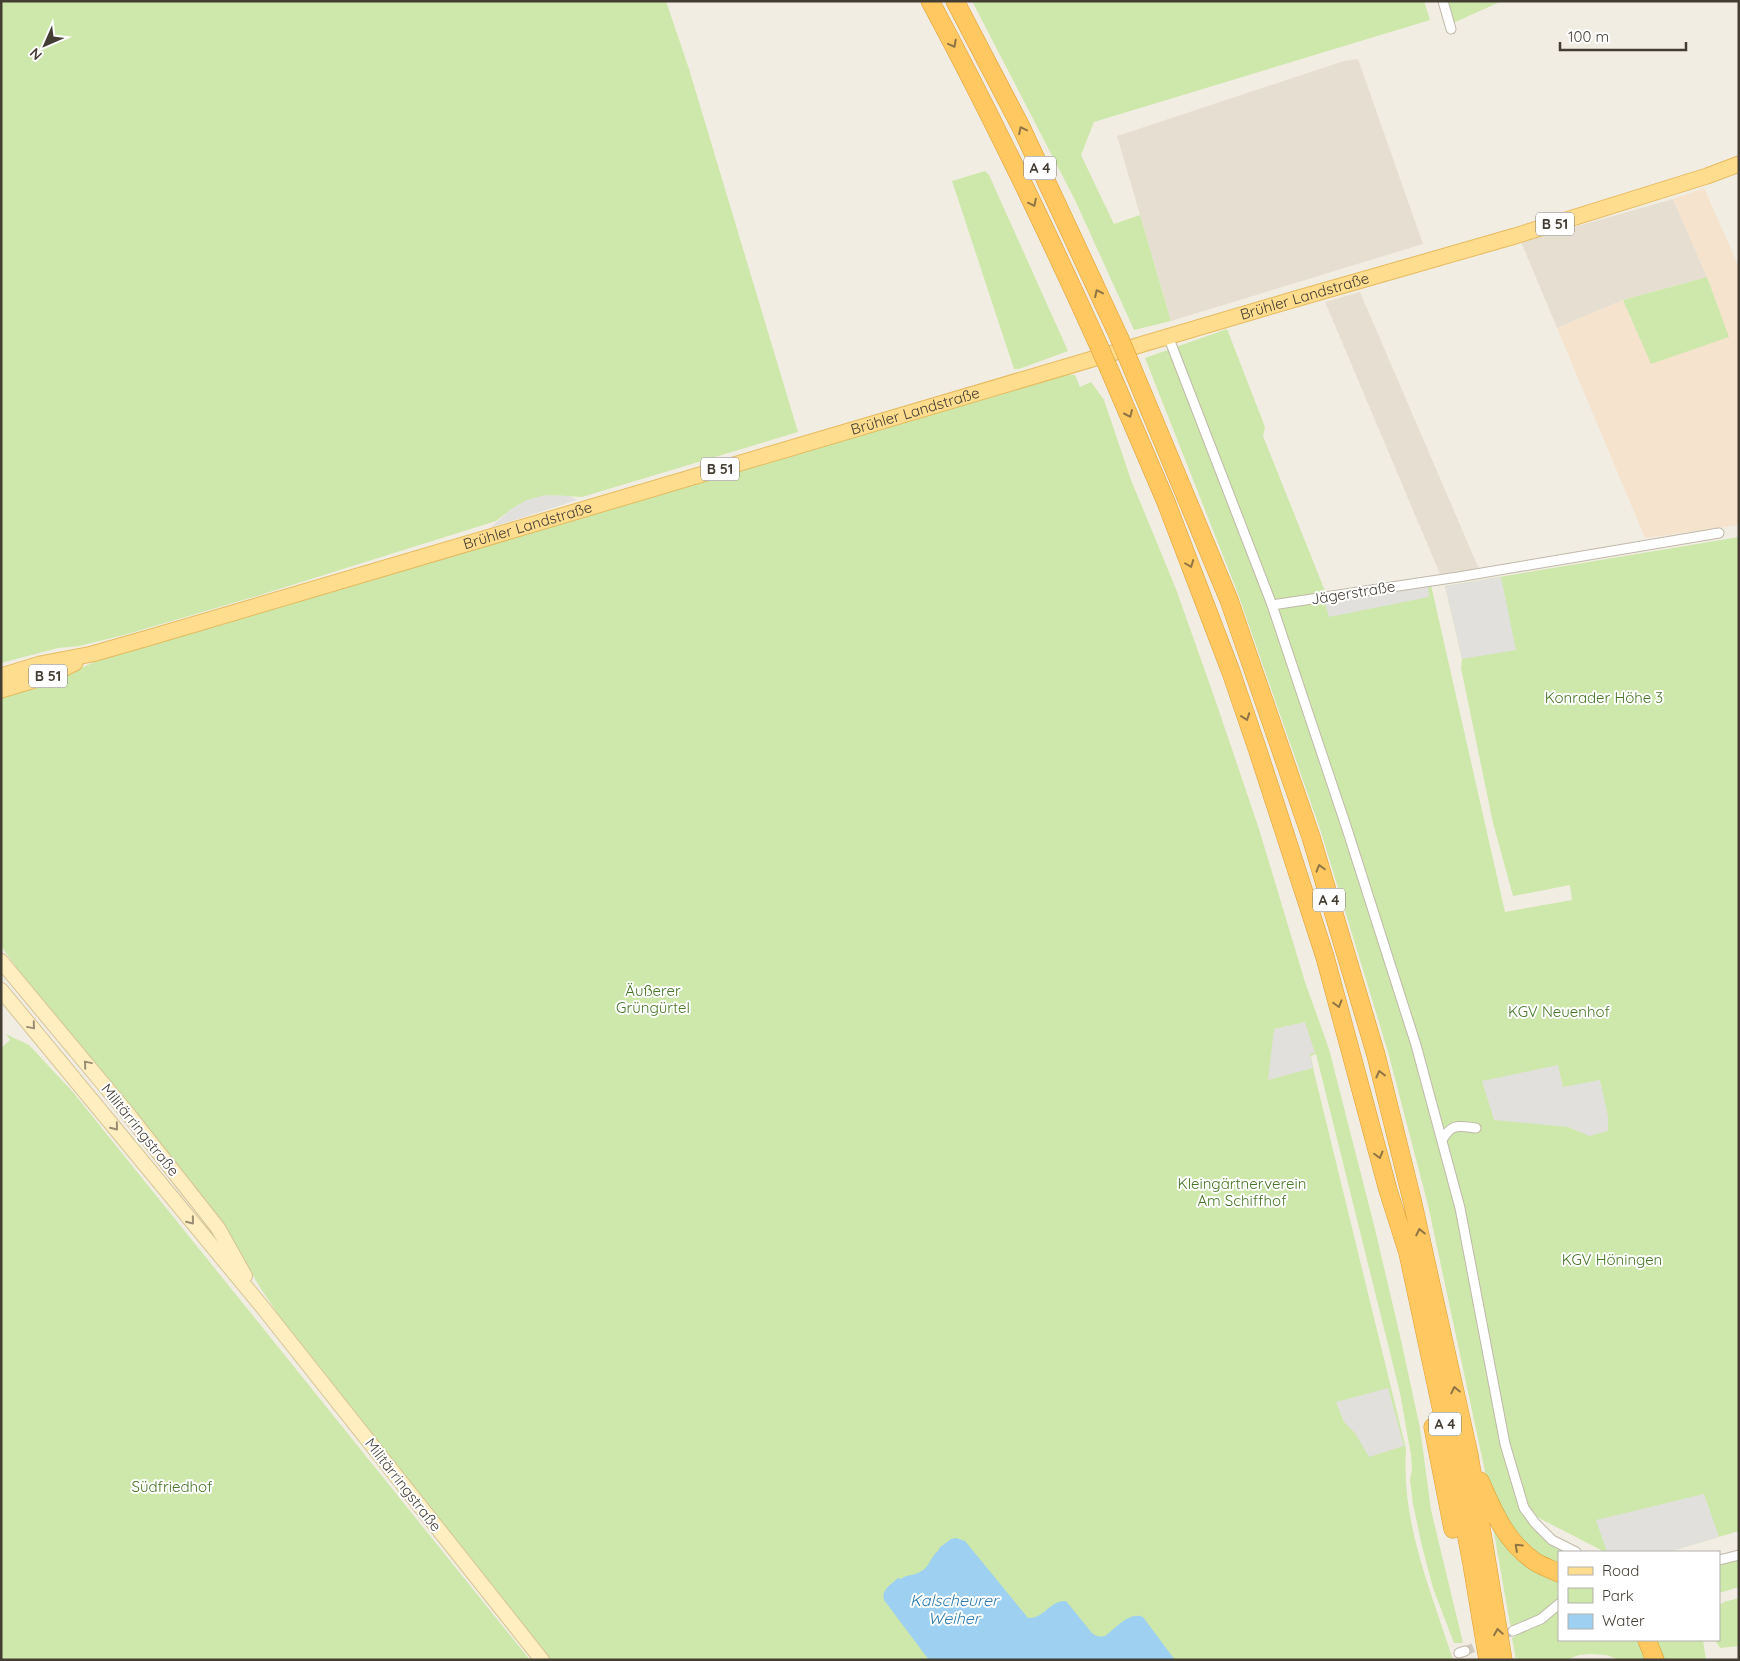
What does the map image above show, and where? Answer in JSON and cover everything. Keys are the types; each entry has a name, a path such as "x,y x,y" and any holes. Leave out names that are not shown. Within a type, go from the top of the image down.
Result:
{"highway":[{"name":"A 4","path":"930,1 1040,216 1109,369 1166,502 1231,672 1258,751 1325,957 1388,1190 1408,1253 1451,1453 1488,1660"},
{"name":"A 4","path":"955,1 1020,127 1130,363 1229,600 1311,837 1376,1055 1413,1204 1469,1455 1503,1660"},
{"name":"A 4","path":"1388,1190 1396,1256 1436,1439 1467,1655"},
{"path":"1469,1455 1495,1516 1514,1543 1534,1561 1558,1573"},
{"path":"1647,1641 1654,1660"}],"main road":[{"name":"Brühler Landstraße","path":"1,676 40,664 92,654 1168,336 1515,236 1707,176 1739,164"},
{"name":"Brühler Landstraße","path":"1,690 48,676 92,654"},
{"name":"Militärringstraße","path":"1,961 129,1115 218,1228 264,1310"},
{"name":"Militärringstraße","path":"1,990 264,1310 542,1660"}],"street":[{"path":"1443,1 1451,28"},
{"path":"1168,336 1272,605 1350,838 1416,1045 1460,1208 1505,1444 1524,1508 1535,1523 1552,1540 1574,1551"},
{"name":"Jägerstraße","path":"1272,605 1458,577 1718,533"},
{"path":"1442,1140 1448,1130 1458,1126 1476,1128"},
{"path":"1720,1560 1739,1555"},
{"path":"1514,1631 1541,1620 1558,1605"}],"shaded area":[{"path":"1358,59 1423,244 1171,321 1117,136 1344,61"},
{"path":"1704,188 1739,267 1739,525 1645,538 1557,328 1623,300 1651,363 1728,337 1707,277 1673,199"},
{"path":"1673,199 1707,277 1623,300 1557,328 1521,242"},
{"path":"1360,292 1479,569 1440,574 1325,302"},
{"path":"545,495 569,496 577,500 490,528 511,509 527,500"},
{"path":"1501,577 1516,650 1462,659 1445,586"},
{"path":"1428,585 1429,597 1329,617 1325,602"},
{"path":"1305,1022 1315,1053 1310,1054 1313,1068 1268,1080 1274,1029"},
{"path":"1558,1065 1563,1087 1600,1080 1608,1116 1608,1131 1589,1136 1568,1127 1494,1120 1482,1081"},
{"path":"1388,1388 1404,1446 1369,1457 1355,1433 1344,1422 1336,1402"},
{"path":"1704,1494 1719,1537 1671,1551 1607,1551 1596,1520"}],"green space":[{"path":"1,1 666,1 689,69 798,432 582,497 545,496 536,498 518,505 496,521 257,596 124,635 79,646 58,648 1,663"},
{"path":"972,1 1424,1 1430,20 1094,122 1081,155 1114,224 1140,215 1171,321 1134,330 1075,200"},
{"path":"1446,1 1502,1 1453,23"},
{"path":"985,171 989,175 1068,351 1019,369 1014,369 952,181"},
{"path":"1707,277 1729,337 1651,364 1623,300"},
{"path":"1227,329 1265,427 1263,436 1325,591 1325,602 1431,585 1505,912 1572,900 1570,885 1513,896 1493,823 1461,668 1462,659 1445,586 1739,537 1739,1531 1671,1551 1603,1551 1535,1516 1552,1538 1568,1551 1558,1551 1558,1565 1525,1547 1489,1490 1428,1205 1388,1052 1321,832 1237,591 1145,358"},
{"name":"Äußerer Grüngürtel","path":"1064,374 1075,375 1080,387 1091,382 1104,400 1131,480 1176,589 1217,705 1259,829 1305,982 1329,1049 1401,1340 1420,1428 1431,1510 1463,1643 1454,1643 1433,1588 1422,1546 1413,1504 1410,1480 1412,1469 1411,1455 1400,1393 1316,1054 1311,1056 1314,1072 1406,1449 1408,1504 1413,1530 1427,1582 1453,1660 550,1660 284,1323 261,1289 225,1228 182,1170 39,999 1,946 1,696 61,677 110,655"},
{"name":"Südfriedhof","path":"6,1034 29,1045 72,1091 530,1660 1,1660 1,1048 10,1040"},
{"path":"1493,1527 1558,1579 1558,1598 1552,1606 1539,1615 1512,1627"},
{"path":"1739,1556 1739,1587 1720,1593 1720,1562"},
{"path":"1739,1598 1739,1646 1720,1648 1716,1641 1720,1641 1720,1604"},
{"path":"1558,1610 1558,1641 1641,1641 1648,1660 1620,1660 1606,1655 1590,1654 1579,1655 1566,1660 1516,1660 1512,1638 1544,1621"},
{"path":"1652,1641 1703,1641 1706,1660 1659,1660"}],"water":[{"name":"Kalscheurer Weiher","path":"956,1538 965,1541 1028,1618 1038,1616 1060,1601 1066,1601 1092,1633 1100,1637 1105,1636 1128,1618 1133,1616 1143,1617 1175,1660 929,1660 884,1600 883,1596 887,1588 898,1578 901,1579 924,1570 939,1548 951,1539"}],"tunnel":[{"path":"1465,1651 1513,1631"}],"park label":[{"name":"Konrader Höhe 3","path":"1604,698"},
{"name":"KGV Neuenhof","path":"1559,1012"},
{"name":"Kleingärtnerverein Am Schiffhof","path":"1242,1192"},
{"name":"KGV Höningen","path":"1612,1260"}]}
